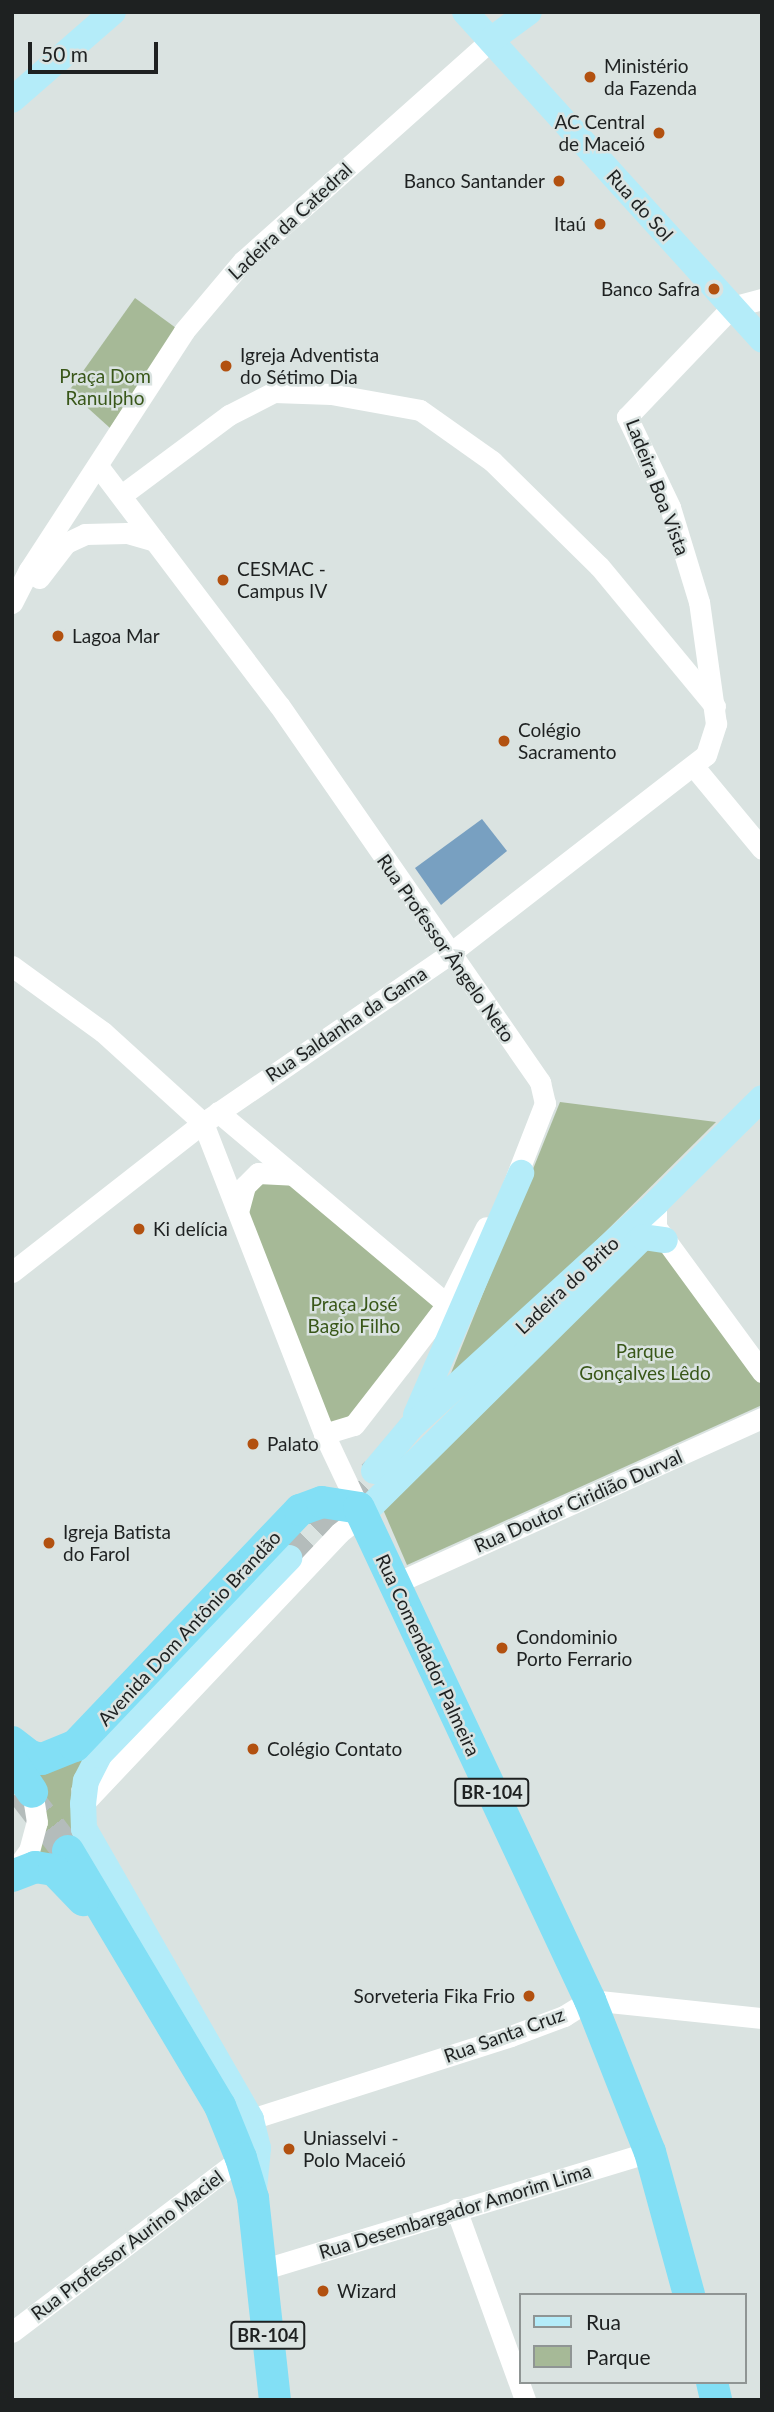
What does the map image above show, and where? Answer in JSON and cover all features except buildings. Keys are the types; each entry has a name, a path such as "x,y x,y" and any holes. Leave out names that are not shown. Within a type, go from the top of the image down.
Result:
{"highway":[{"name":"Avenida Dom Antônio Brandão","path":"15,1751 42,1759 56,1757 87,1737 300,1510 322,1502 361,1512"},
{"name":"Rua Comendador Palmeira","path":"361,1512 590,2000 650,2152 688,2293"},
{"path":"15,1751 32,1792"},
{"name":"BR-104","path":"78,1828 204,2077 241,2158 253,2198 275,2400"},
{"path":"12,1875 35,1867 54,1870 66,1877 170,2047 204,2077"}],"main road":[{"path":"12,100 113,12"},
{"name":"Rua do Sol","path":"465,12 762,339"},
{"path":"491,40 529,12"},
{"name":"Ladeira do Brito","path":"361,1512 643,1237 762,1098"},
{"path":"411,1427 521,1173"},
{"name":"Ladeira do Brito","path":"374,1471 411,1427 653,1224"},
{"path":"253,2198 258,2148 251,2119 78,1828 86,1781 99,1755 289,1558"}],"street":[{"name":"Ladeira da Catedral","path":"14,600 184,331 243,261 491,40"},
{"path":"732,307 762,299"},
{"name":"Ladeira Boa Vista","path":"715,706 699,602 670,507 626,417 732,307"},
{"path":"123,494 229,415 274,392 331,394 420,410 492,461 599,566 715,706"},
{"name":"Rua Professor Ângelo Neto","path":"98,466 123,494 155,541 279,705 448,955 510,1036 545,1095 521,1173 481,1234 447,1304 354,1425 324,1434"},
{"path":"66,514 85,534"},
{"path":"14,600 35,583 66,543 85,534 127,533 155,541"},
{"name":"Rua Saldanha da Gama","path":"12,1272 210,1117 448,955 695,768 712,743 715,706"},
{"path":"695,768 762,849"},
{"name":"Rua Comendador Palmeira","path":"12,966 103,1032 210,1117 293,1175 447,1304"},
{"name":"Rua Comendador Palmeira","path":"210,1117 238,1212 324,1434 361,1512"},
{"path":"238,1212 245,1186 258,1173 293,1175"},
{"path":"653,1224 762,1372"},
{"name":"Rua Doutor Ciridião Durval","path":"394,1584 762,1418"},
{"path":"78,1828 361,1512"},
{"path":"12,1875 29,1851 37,1822 32,1792"},
{"path":"590,2000 762,2018"},
{"name":"Rua Santa Cruz","path":"251,2119 511,2036 564,2016 590,2000"},
{"name":"Rua Desembargador Amorim Lima","path":"261,2270 456,2208 650,2152"},
{"name":"Rua Professor Aurino Maciel","path":"12,2332 241,2158"},
{"path":"456,2208 518,2381"}],"green space":[{"name":"Praça Dom Ranulpho","path":"135,298 176,328 110,428 69,391"},
{"path":"560,1102 716,1122 443,1393"},
{"name":"Praça José Bagio Filho","path":"260,1177 286,1180 443,1306 350,1427 329,1428 245,1224 247,1201"},
{"name":"Parque Gonçalves Lêdo","path":"647,1237 667,1238 762,1377 762,1405 407,1565 382,1507"},
{"path":"88,1751 71,1789 79,1849 26,1863 42,1821 26,1763"}],"water":[{"path":"482,819 507,851 441,905 415,868"}],"tunnel":[{"path":"289,1558 374,1471"},
{"path":"21,1790 68,1851"}],"place":[{"name":"Ministério da Fazenda","path":"590,77"},
{"name":"AC Central de Maceió","path":"659,133"},
{"name":"Banco Santander","path":"559,181"},
{"name":"Itaú","path":"600,224"},
{"name":"Banco Safra","path":"714,289"},
{"name":"Igreja Adventista do Sétimo Dia","path":"226,366"},
{"name":"CESMAC - Campus IV","path":"223,580"},
{"name":"Lagoa Mar","path":"58,636"},
{"name":"Colégio Sacramento","path":"504,741"},
{"name":"Ki delícia","path":"139,1229"},
{"name":"Palato","path":"253,1444"},
{"name":"Igreja Batista do Farol","path":"49,1543"},
{"name":"Condominio Porto Ferrario","path":"502,1648"},
{"name":"Colégio Contato","path":"253,1749"},
{"name":"Sorveteria Fika Frio","path":"529,1996"},
{"name":"Uniasselvi - Polo Maceió","path":"289,2149"},
{"name":"Wizard","path":"323,2291"}]}
